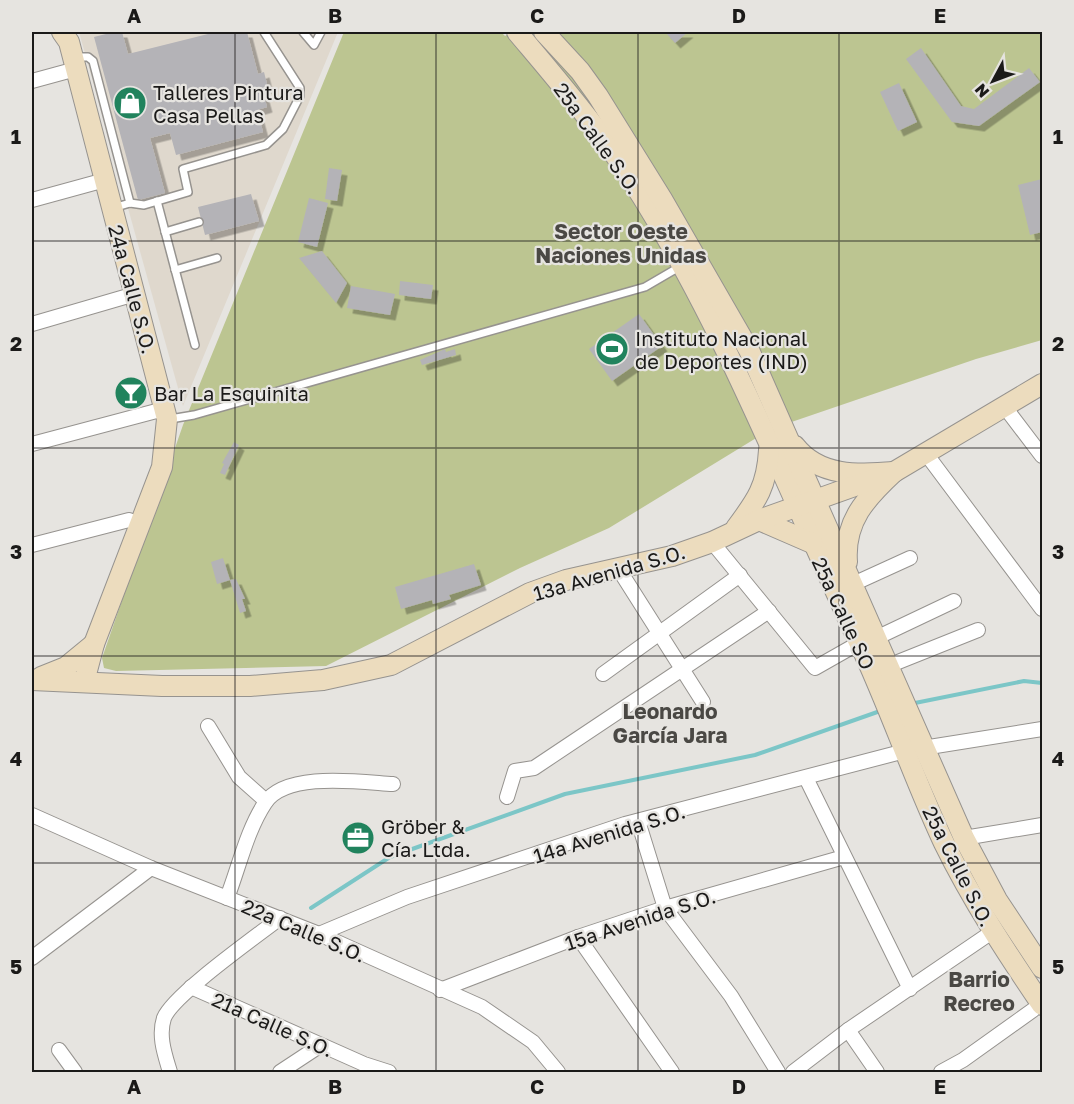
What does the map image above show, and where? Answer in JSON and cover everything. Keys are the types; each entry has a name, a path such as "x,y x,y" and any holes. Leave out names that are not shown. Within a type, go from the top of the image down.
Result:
{"street":[{"name":"24a Calle S.O.","path":"62,32 69,42 105,180 121,206 135,294 166,414 162,467 94,644 84,682"},
{"name":"25a Calle S.O.","path":"517,32 618,144"},
{"name":"25a Calle S.O.","path":"544,32 580,71 618,144 689,262 749,350 817,501"},
{"path":"32,81 75,63"},
{"path":"32,200 105,180"},
{"name":"25a Calle S.O.","path":"689,262 797,508"},
{"path":"32,324 135,294"},
{"name":"13a Avenida S.O.","path":"32,680 231,686 323,680 356,675 392,665 530,593 618,568 672,556 712,542 759,520 894,472 927,455 1042,384"},
{"path":"1004,406 1042,456"},
{"path":"32,444 166,414"},
{"path":"789,438 805,457 835,471 860,475 894,472"},
{"path":"734,530 762,490 768,473 770,444"},
{"path":"927,455 1042,609"},
{"path":"894,472 857,511 847,539 850,577 910,558"},
{"name":"25a Calle SO","path":"817,501 850,577 868,640 899,714"},
{"name":"25a Calle SO","path":"797,508 812,543 868,640 888,666 890,693"},
{"path":"32,545 129,520 141,526"},
{"path":"759,520 812,543"},
{"path":"712,542 814,668 868,640 954,601"},
{"path":"618,568 703,702"},
{"path":"603,674 740,575"},
{"path":"507,797 515,771 534,768 769,611"},
{"path":"888,666 978,630"},
{"path":"32,680 66,667 94,644"},
{"name":"25a Calle S.O.","path":"899,714 914,749 944,842 992,932 1037,1007"},
{"path":"208,726 239,777 266,801"},
{"name":"14a Avenida S.O.","path":"319,934 407,897 638,821 914,749 1042,729"},
{"name":"25a Calle S.O.","path":"914,749 997,900 1042,968"},
{"path":"806,778 910,989"},
{"path":"227,898 266,801 280,789 321,781 393,784"},
{"name":"22a Calle S.O.","path":"32,815 151,868 319,934 482,1007 533,1042 558,1072"},
{"path":"638,821 665,908 731,996 778,1072"},
{"path":"964,838 1042,825"},
{"name":"15a Avenida S.O.","path":"440,990 578,937 665,908 844,857"},
{"path":"32,958 151,868"},
{"path":"170,1072 162,1046 161,1031 165,1016 191,987 280,918"},
{"path":"793,1072 848,1030 992,932"},
{"path":"578,937 672,1072"},
{"name":"21a Calle S.O.","path":"191,987 321,1046 389,1072"},
{"path":"941,1072 963,1060 1037,1007"},
{"path":"848,1030 877,1072"},
{"path":"280,1072 321,1046"},
{"path":"59,1050 75,1072"}],"lane":[{"path":"75,63 88,57 93,61 121,206 144,205 188,192 183,175 183,169 186,167 245,153 267,145 283,129 300,96 300,88 264,32"},
{"path":"303,32 310,44 314,45 321,32"},
{"path":"157,201 195,345"},
{"path":"165,232 199,222"},
{"path":"175,270 217,258"},
{"path":"166,414 194,415 567,311 645,287 689,262"}],"shaded area":[{"path":"79,32 338,32 183,406"}],"green space":[{"name":"Instituto Nacional de Deportes (IND)","path":"344,32 501,32 505,36 512,32 1042,32 1042,340 976,359 771,429 609,528 520,568 326,666 116,671 104,668 102,658 183,425"}],"building":[{"path":"122,32 128,54 216,32 247,32 258,74 264,72 268,88 262,89 267,107 257,110 263,132 176,155 170,133 150,138 165,193 138,200 94,37"},
{"path":"665,32 688,32 675,43"},
{"path":"921,48 961,106 974,109 1029,68 1040,82 979,126 952,122 906,59"},
{"path":"899,83 917,122 898,131 880,92"},
{"path":"329,168 342,170 337,201 325,199"},
{"path":"1042,179 1042,232 1030,235 1018,185"},
{"path":"251,194 259,221 205,235 198,207"},
{"path":"309,198 328,203 317,247 298,242"},
{"path":"322,251 347,283 336,303 299,258"},
{"path":"400,281 433,285 431,299 399,295"},
{"path":"351,286 395,294 390,315 347,308"},
{"path":"639,314 662,346 612,381 589,349"},
{"path":"445,349 446,352 455,349 456,355 422,365 420,360"},
{"path":"234,442 239,445 225,475 220,473 224,464 222,463"},
{"path":"223,558 230,580 217,584 211,562"},
{"path":"474,564 481,585 449,595 451,599 433,604 432,600 401,609 395,587"},
{"path":"236,579 245,599 242,599 246,611 240,613 230,580"}],"waterway":[{"path":"910,704 1024,681 1042,683"},
{"path":"311,908 390,857 565,794 755,755 883,710"}],"place":[{"name":"Talleres Pintura Casa Pellas","path":"130,103"},
{"name":"Instituto Nacional de Deportes (IND)","path":"612,349"},
{"name":"Bar La Esquinita","path":"131,393"},
{"name":"Gröber & Cía. Ltda.","path":"358,838"}],"district":[{"name":"Sector Oeste Naciones Unidas","path":"621,243"},
{"name":"Leonardo García Jara","path":"670,723"},
{"name":"Barrio Recreo","path":"979,991"}]}
